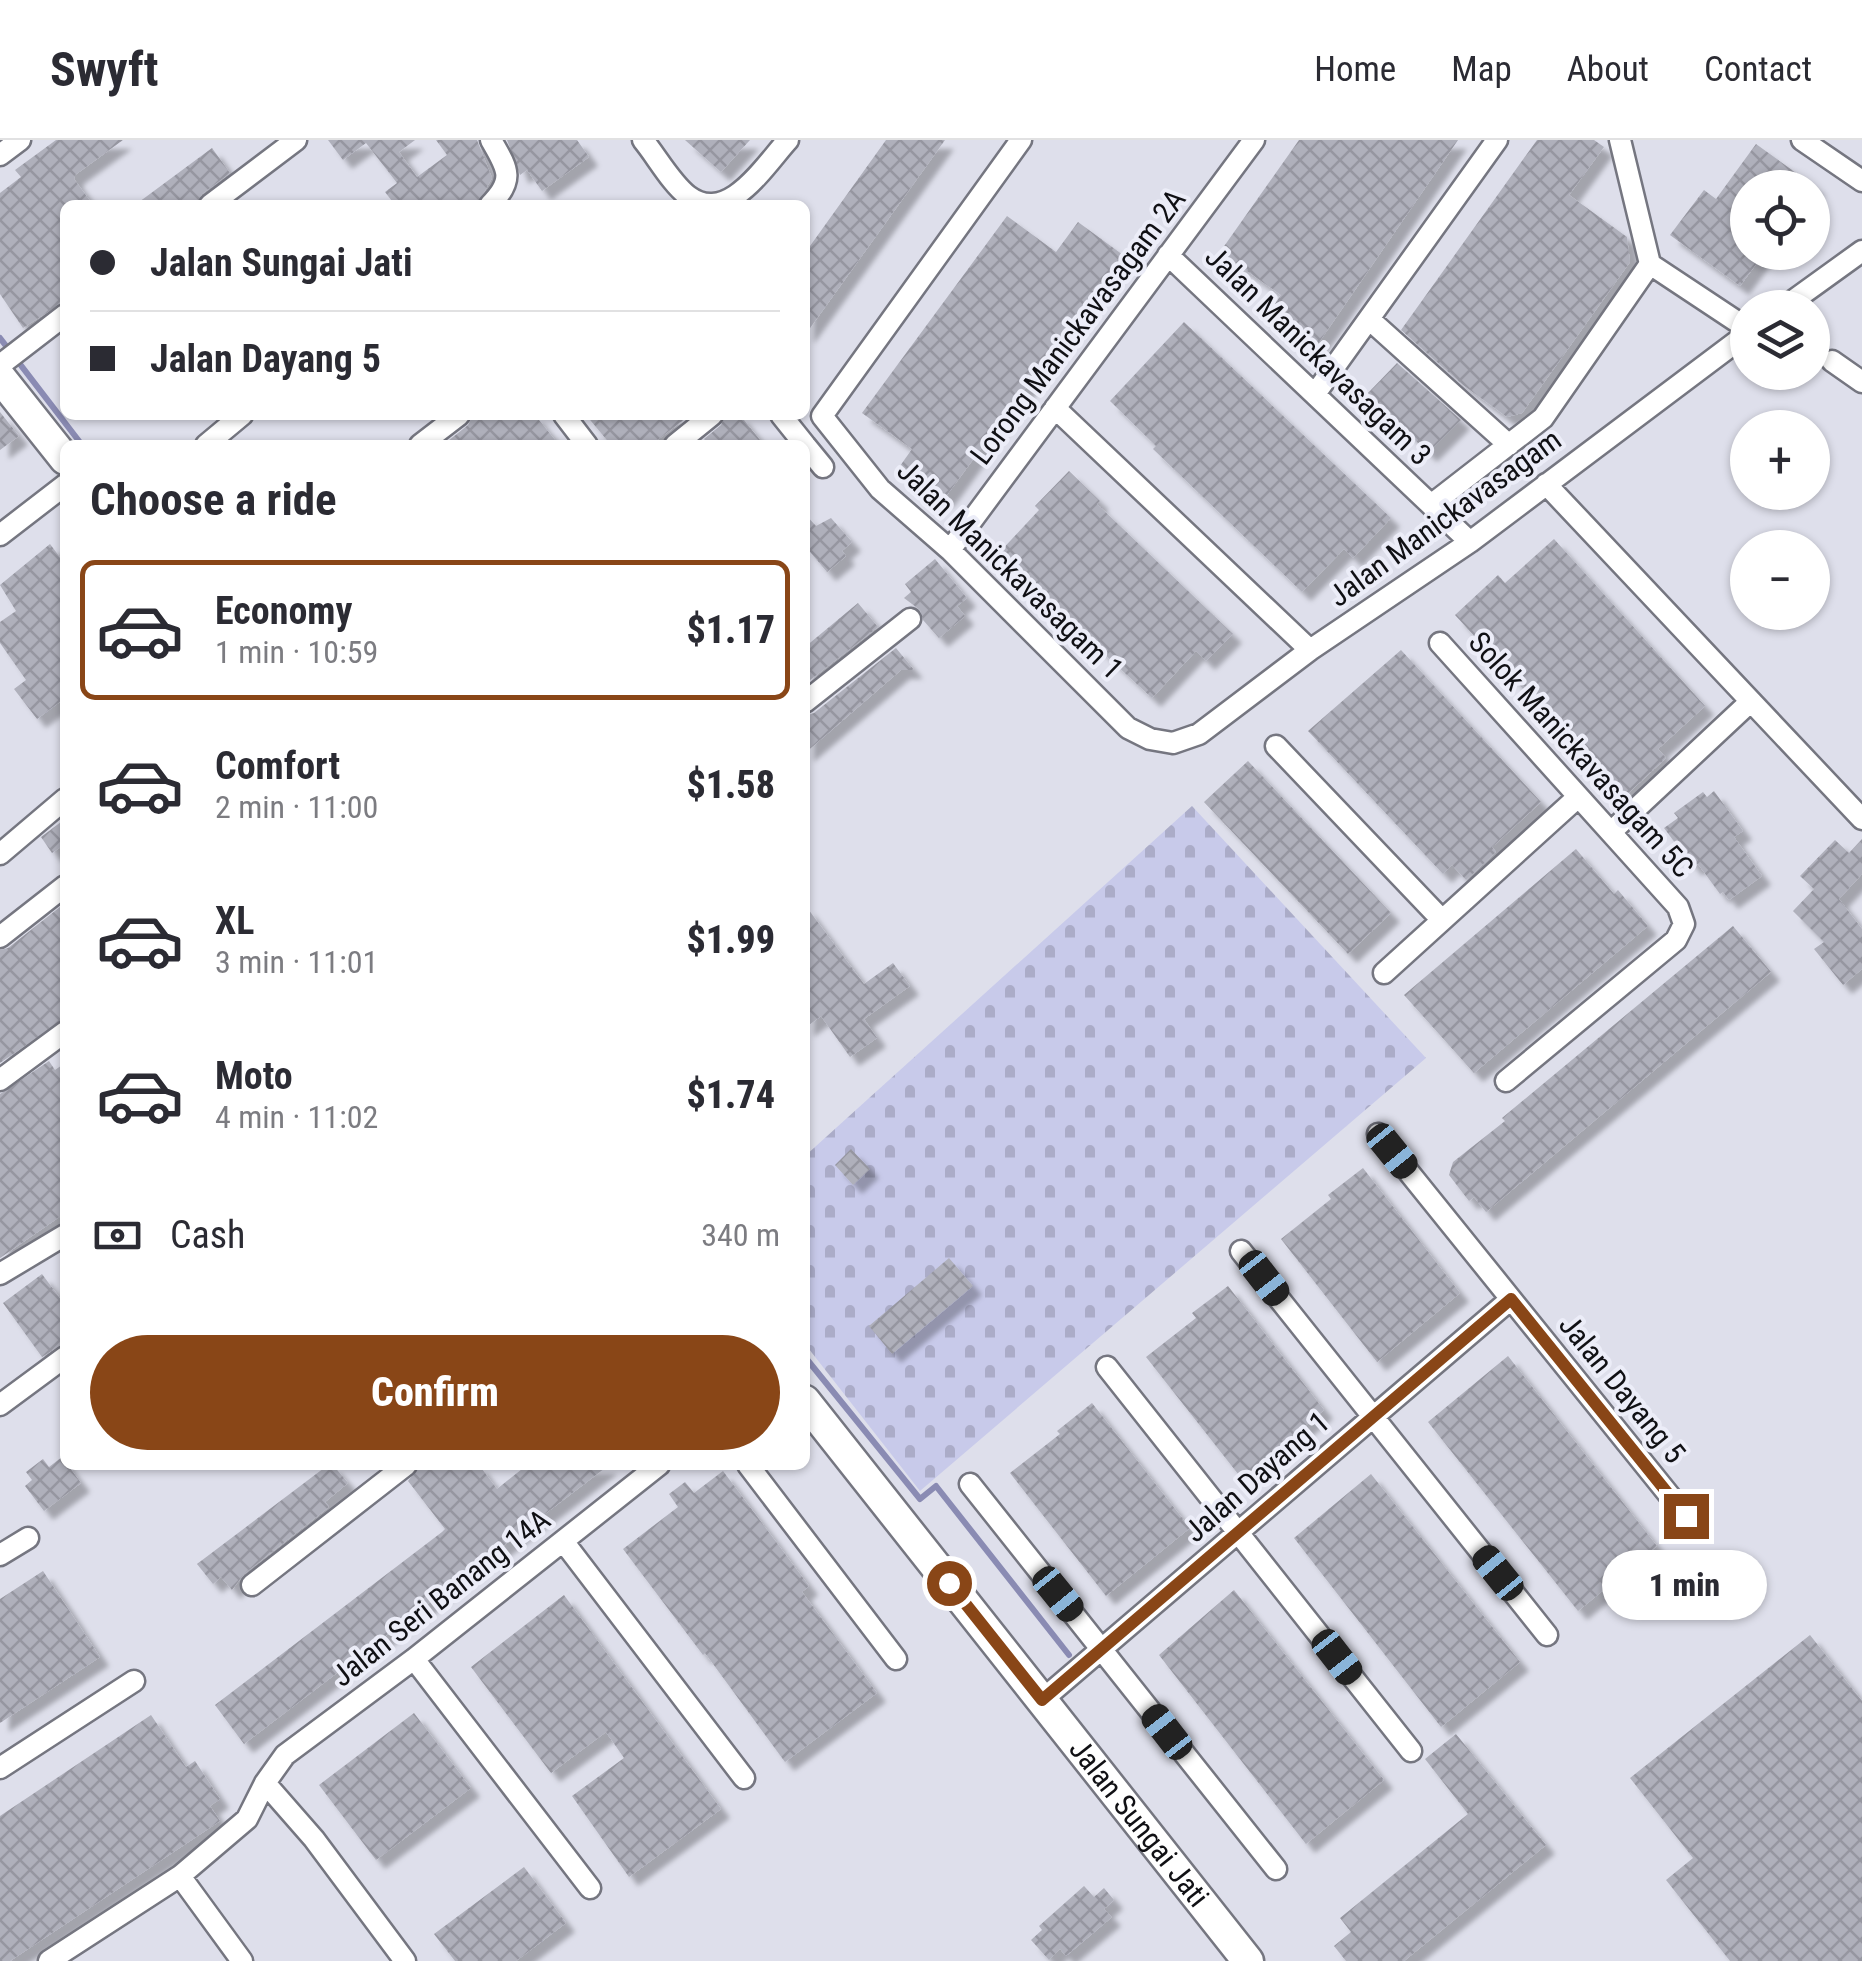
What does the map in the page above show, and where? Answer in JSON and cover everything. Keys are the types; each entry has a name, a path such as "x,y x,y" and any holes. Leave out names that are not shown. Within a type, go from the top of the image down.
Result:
{"main road":[{"path":"6,363 60,451"},
{"name":"Jalan Sungai Jati","path":"810,1407 1248,1961"}],"street":[{"path":"0,156 20,140"},
{"path":"217,200 296,140"},
{"path":"491,140 507,168 506,186 494,200"},
{"path":"643,140 688,196 697,200"},
{"path":"728,200 788,140"},
{"name":"Jalan Manickavasagam 1","path":"1020,140 822,416 880,489 950,550 1128,728 1150,739 1173,743"},
{"name":"Lorong Manickavasagam 2A","path":"950,550 1254,140"},
{"path":"1314,394 1498,140"},
{"path":"1620,140 1650,264 1730,319"},
{"path":"1802,140 1862,181"},
{"path":"1807,290 1862,251"},
{"name":"Jalan Manickavasagam 3","path":"1168,255 1470,542"},
{"path":"1431,505 1543,418 1650,264"},
{"path":"1369,318 1509,445"},
{"path":"6,363 60,319"},
{"name":"Jalan Manickavasagam","path":"1173,743 1199,734 1310,650 1470,542 1730,345"},
{"path":"1832,361 1862,382"},
{"path":"1056,408 1310,650"},
{"path":"212,440 236,420"},
{"path":"426,440 452,420"},
{"path":"568,420 583,440"},
{"path":"680,440 706,420"},
{"path":"785,420 801,440"},
{"path":"810,451 822,467"},
{"path":"1546,484 1862,819"},
{"path":"0,535 60,488"},
{"path":"810,698 910,619"},
{"name":"Solok Manickavasagam 5C","path":"1440,644 1678,908 1684,924 1676,940 1506,1081"},
{"path":"1610,832 1750,702"},
{"path":"1276,746 1442,920"},
{"path":"1384,973 1578,797"},
{"path":"0,854 60,803"},
{"path":"0,937 60,890"},
{"path":"0,1080 60,1036"},
{"name":"Jalan Dayang 5","path":"1378,1134 1686,1516"},
{"path":"0,1274 60,1238"},
{"path":"1242,1251 1547,1636"},
{"name":"Jalan Dayang 1","path":"1042,1700 1511,1299"},
{"path":"0,1405 60,1361"},
{"path":"1107,1367 1411,1751"},
{"path":"252,1585 400,1470"},
{"name":"Jalan Seri Banang 14A","path":"50,1961 180,1876 247,1819 265,1782 285,1756 653,1470"},
{"path":"752,1470 896,1658"},
{"path":"970,1484 1276,1869"},
{"path":"0,1555 28,1538"},
{"path":"562,1541 744,1778"},
{"path":"414,1659 590,1888"},
{"path":"0,1768 134,1681"},
{"path":"265,1782 314,1839 405,1961"},
{"path":"180,1876 242,1961"}],"green space":[{"path":"1192,806 1426,1058 920,1491 810,1350 810,1151"}],"building":[{"path":"56,140 123,140 75,175 89,200 60,200 60,304 23,328 0,294 0,193 21,177 15,170"},
{"path":"328,140 415,140 399,152 417,177 447,155 436,140 477,140 492,178 480,200 391,200 385,192 397,183 366,143 343,160"},
{"path":"507,140 577,140 589,157 542,191 527,170 520,175"},
{"path":"685,140 750,140 721,172"},
{"path":"886,140 945,140 810,328 810,246"},
{"path":"1299,140 1458,140 1313,351 1265,318 1281,295 1220,252"},
{"path":"1537,140 1594,140 1604,147 1569,195 1627,237 1630,262 1522,413 1507,417 1463,385 1401,330"},
{"path":"1756,144 1792,170 1737,170"},
{"path":"212,148 230,173 199,200 142,200"},
{"path":"1730,180 1730,270 1752,270 1740,286 1670,235 1704,190 1716,199"},
{"path":"1007,216 1056,252 1078,222 1123,255 944,499 900,466 912,449 862,413"},
{"path":"1184,322 1391,518 1353,558 1344,549 1302,592 1153,449 1156,446 1110,401"},
{"path":"1397,363 1461,420 1428,453 1368,393"},
{"path":"0,412 19,436 0,450"},
{"path":"470,420 539,420 555,440 449,440"},
{"path":"590,420 684,420 658,440 607,440"},
{"path":"723,420 744,420 760,440 705,440"},
{"path":"1069,471 1100,501 1097,504 1233,634 1206,661 1196,651 1152,698 997,555 1039,510 1035,506"},
{"path":"831,518 852,542 842,551 846,556 827,572 810,552 810,519 816,526"},
{"path":"1554,539 1705,706 1658,749 1666,758 1623,798 1455,615 1498,575 1505,583"},
{"path":"50,544 60,557 60,702 37,719 14,689 26,680 0,643 0,622 16,611 0,585"},
{"path":"935,559 967,598 957,606 965,616 939,638 923,620 920,610 904,598 911,592 905,584"},
{"path":"858,603 878,627 810,680 810,643"},
{"path":"896,648 914,670 901,670 810,749 810,714"},
{"path":"1401,650 1541,802 1492,847 1496,852 1466,880 1452,865 1443,874 1308,731"},
{"path":"1248,761 1391,913 1348,954 1204,802"},
{"path":"1714,791 1743,831 1734,837 1762,876 1729,900 1698,864 1693,867 1664,828 1678,818 1674,813 1703,792 1707,797"},
{"path":"60,823 60,847 52,853 41,837"},
{"path":"1862,839 1862,874 1839,899 1862,929 1862,969 1843,985 1814,949 1824,942 1793,911 1814,889 1800,876 1835,840 1849,853"},
{"path":"1576,849 1648,926 1474,1073 1404,995"},
{"path":"60,907 60,1021 0,1063 0,950 8,948"},
{"path":"810,912 864,984 893,963 910,986 864,1019 877,1038 850,1057 821,1016 810,1024"},
{"path":"1733,926 1771,972 1486,1212 1474,1197 1469,1201 1449,1175 1453,1162"},
{"path":"49,1061 55,1070 60,1066 60,1216 0,1258 0,1094"},
{"path":"851,1149 870,1169 853,1185 835,1165"},
{"path":"1363,1168 1460,1293 1377,1362 1281,1239"},
{"path":"949,1258 973,1286 892,1354 869,1326"},
{"path":"42,1274 60,1298 60,1345 42,1357 3,1303"},
{"path":"1228,1286 1324,1410 1242,1479 1146,1357 1196,1318 1192,1313"},
{"path":"1508,1356 1657,1546 1578,1611 1428,1422"},
{"path":"1092,1403 1190,1528 1106,1596 1010,1473"},
{"path":"43,1459 49,1467 60,1459 60,1470 72,1470 81,1483 44,1511 25,1486 32,1480 26,1472"},
{"path":"321,1470 337,1470 348,1483 325,1502 329,1507 244,1574 232,1590 221,1577 213,1584 197,1564"},
{"path":"416,1470 483,1470 497,1489 521,1470 602,1470 244,1744 215,1705 445,1529 408,1481"},
{"path":"723,1471 809,1586 802,1592 877,1693 785,1762 623,1549 678,1507 669,1494 685,1482 694,1493"},
{"path":"1371,1474 1520,1662 1441,1727 1294,1538"},
{"path":"43,1571 100,1657 0,1723 0,1599"},
{"path":"1234,1590 1384,1780 1306,1844 1159,1655"},
{"path":"564,1595 721,1809 629,1877 572,1796 624,1758 606,1732 551,1773 471,1667"},
{"path":"1810,1635 1862,1701 1862,1961 1730,1961 1666,1880 1693,1858 1630,1778"},
{"path":"414,1713 471,1788 376,1860 319,1785"},
{"path":"151,1715 186,1767 195,1761 220,1799 210,1806 220,1821 10,1961 0,1961 0,1816"},
{"path":"1456,1734 1546,1845 1404,1961 1346,1961 1334,1946 1351,1932 1340,1918 1468,1814 1425,1759"},
{"path":"524,1867 566,1923 516,1961 455,1961 434,1934"},
{"path":"1084,1886 1094,1897 1104,1888 1114,1900 1104,1909 1112,1917 1066,1956 1060,1949 1049,1960 1031,1940 1042,1930 1039,1926"}],"waterway":[{"path":"0,338 60,416"},
{"path":"63,420 78,440"},
{"path":"810,1363 920,1499 936,1486 1069,1655"}],"route":[{"path":"949,1583 1042,1700 1511,1299 1686,1516"}]}
